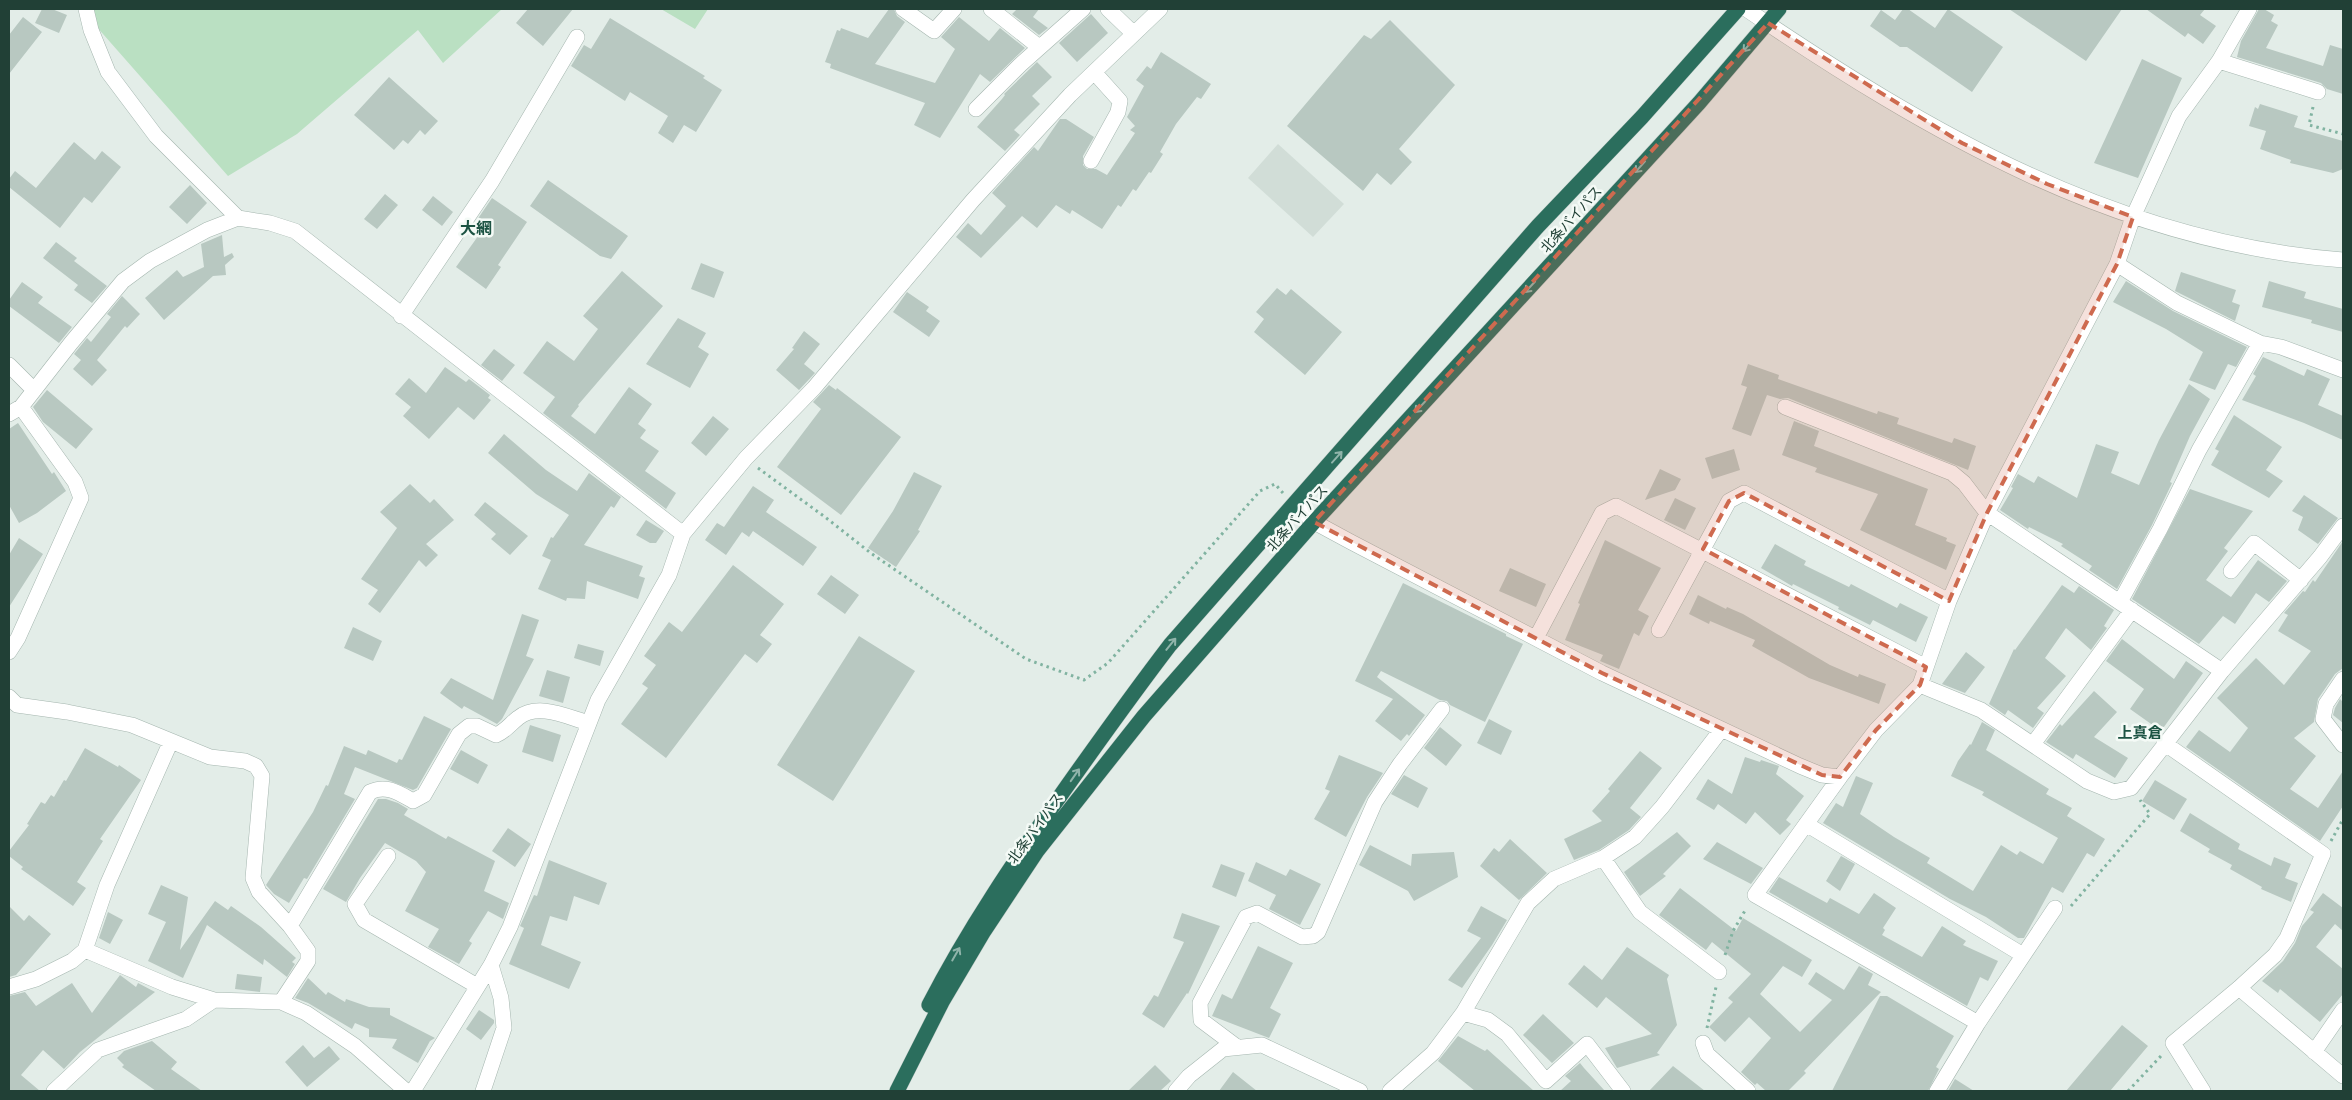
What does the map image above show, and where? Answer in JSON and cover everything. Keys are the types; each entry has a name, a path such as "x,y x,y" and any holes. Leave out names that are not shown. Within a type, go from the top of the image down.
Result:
{"highway":[{"name":"北条バイパス","path":"887,1091 931,1002 970,931 1031,837 1124,705 1170,645 1538,226 1642,117 1738,9"},
{"name":"北条バイパス","path":"896,1091 954,980 984,931 1037,851 1144,716 1314,522 1699,103 1779,9"}],"street":[{"path":"86,9 91,30 108,72 156,136 238,218"},
{"path":"903,9 934,31 954,9"},
{"path":"991,9 1039,47"},
{"path":"976,109 1039,47 1083,9"},
{"path":"1108,9 1134,34"},
{"path":"413,1091 491,965 510,926 598,700 669,575 683,534 746,458 814,388 973,200 1094,72 1160,9"},
{"path":"1746,9 1962,143 2047,184 2133,217 2212,241 2272,253 2343,260"},
{"path":"1978,1023 1754,895 1876,730 1920,685 1949,601 1987,513 2117,264 2133,217 2179,116 2220,61 2249,9"},
{"path":"401,316 492,181 577,37"},
{"path":"2220,61 2318,92"},
{"path":"1091,161 1118,112 1120,101 1094,72"},
{"path":"9,652 18,638 81,498 75,482 15,411 123,281 150,261 180,243 238,218 270,223 295,231 401,316 683,534"},
{"path":"2117,264 2177,303 2260,342 2343,370"},
{"path":"2033,744 2126,606 2160,529 2199,450 2260,342"},
{"path":"9,365 33,389"},
{"path":"1785,407 1952,473 1964,484 1987,513 2222,671"},
{"path":"1659,630 1730,501 1744,493 1949,601"},
{"path":"1294,504 1314,522 1536,638 1720,730 1822,775 1840,777"},
{"path":"1536,638 1602,513 1616,506 1703,549 1926,667"},
{"path":"1920,685 1981,710 2087,781 2114,792 2131,788 2164,743 2222,671 2301,580 2343,526"},
{"path":"2231,571 2254,543 2301,580"},
{"path":"2343,679 2326,704 2323,719 2343,745"},
{"path":"9,698 16,704 67,712 132,726 210,757 244,761 256,766 262,776 253,878 259,892 290,926 308,951 308,961 281,1002"},
{"path":"1237,1047 1201,1020 1200,1003 1246,917 1257,914 1302,937 1313,936 1318,932 1375,802 1400,764 1442,709"},
{"path":"290,926 370,792 380,787 396,791 413,801 424,796 458,734 468,726 477,726 496,735 504,732 519,717 540,710 589,722"},
{"path":"1390,1091 1433,1053 1463,1013 1528,903 1554,879 1603,858 1634,837 1662,808 1720,730"},
{"path":"9,987 36,978 72,961 85,950 107,885 171,741"},
{"path":"2164,743 2323,854 2287,938 2275,955 2174,1043 2203,1091"},
{"path":"1806,824 2023,954"},
{"path":"388,856 355,904 364,920 477,986"},
{"path":"1603,858 1640,912 1719,972"},
{"path":"1937,1091 1978,1023 2055,908"},
{"path":"85,950 172,987 214,1000 281,1002 306,1013 355,1046 406,1091"},
{"path":"483,1091 504,1028 501,998 491,965"},
{"path":"2239,988 2343,1076"},
{"path":"54,1091 98,1050 186,1019 214,1000"},
{"path":"2314,1052 2343,1010"},
{"path":"1463,1013 1488,1020 1507,1034 1546,1082 1587,1044 1623,1091"},
{"path":"1703,1043 1707,1054 1748,1091"},
{"path":"1176,1091 1189,1076 1223,1049 1262,1045 1360,1091"}],"path":[{"path":"2318,92 2308,125 2343,134"},
{"path":"746,458 872,554 1026,659 1084,680 1108,663 1260,491 1275,484 1294,504"},
{"path":"2055,908 2068,910 2150,814 2131,788"},
{"path":"2323,854 2343,819"},
{"path":"2128,1091 2174,1043"}],"highlighted area":[{"path":"1768,23 1962,143 2047,184 2133,217 2117,264 1987,513 1949,601 1744,493 1729,501 1703,549 1926,667 1920,685 1876,730 1840,777 1822,775 1602,673 1314,522"}],"shaded area":[{"path":"1278,144 1344,204 1313,237 1248,178"}],"green space":[{"path":"81,9 502,9 443,63 418,30 297,134 228,176"},
{"path":"661,9 708,9 695,29"}],"building":[{"path":"42,9 52,9 67,15 59,33 35,23"},
{"path":"528,9 573,9 543,46 516,23"},
{"path":"889,9 894,9 897,16 905,22 875,64 935,83 955,49 941,37 959,17 989,41 1000,28 1025,48 990,82 980,74 940,138 914,125 925,103 830,68 831,64 825,62 837,30 840,31 841,28 868,38"},
{"path":"1017,9 1039,9 1033,17 1048,28 1039,35 1012,14"},
{"path":"1903,9 1908,9 1935,28 1948,9 2003,47 1972,92 1907,47 1900,47 1870,26 1881,10 1895,20"},
{"path":"2009,9 2122,9 2086,61"},
{"path":"2146,9 2205,9 2200,15 2216,26 2203,44 2188,33 2185,37"},
{"path":"2259,9 2264,9 2274,15 2271,21 2278,25 2266,48 2323,66 2330,45 2343,49 2343,94 2327,89 2321,83 2237,57 2241,41"},
{"path":"1091,14 1108,33 1077,62 1059,43"},
{"path":"23,17 42,32 9,74 9,35"},
{"path":"610,18 705,76 703,78 722,90 696,132 684,125 673,143 658,133 668,116 630,92 625,101 571,66 584,45 591,49"},
{"path":"1390,20 1455,85 1399,149 1412,162 1391,185 1377,173 1363,191 1287,126 1364,35 1371,39"},
{"path":"1161,52 1211,84 1201,99 1197,97 1176,124 1160,152 1163,154 1151,173 1149,172 1136,191 1133,189 1121,207 1118,205 1102,229 1072,210 1070,214 1056,205 1037,228 1022,216 981,258 956,237 968,223 981,235 1006,206 992,193 1034,147 1038,151 1060,119 1066,119 1094,137 1083,156 1083,165 1087,169 1096,169 1107,175 1135,133 1130,130 1135,126 1127,117 1144,86 1136,80 1147,66 1151,69"},
{"path":"2142,59 2182,78 2138,178 2094,163"},
{"path":"1037,62 1052,77 1032,96 1040,104 1014,130 1020,135 1005,151 977,127 1002,99 1004,94"},
{"path":"389,77 438,121 425,135 420,130 408,144 403,140 394,150 354,115"},
{"path":"2260,104 2298,116 2294,127 2343,141 2343,169 2333,173 2290,163 2291,160 2260,149 2266,131 2249,126 2255,107 2258,109"},
{"path":"74,142 95,160 102,151 121,167 92,203 84,197 60,228 9,187 9,179 15,171 36,188"},
{"path":"548,180 628,236 611,259 600,256 530,206"},
{"path":"190,185 207,203 187,224 169,207"},
{"path":"385,194 398,205 377,229 364,219"},
{"path":"433,196 453,212 442,226 422,210"},
{"path":"492,198 527,222 498,265 501,267 486,289 456,267 486,225 477,220"},
{"path":"222,235 224,257 232,253 234,257 225,265 226,275 213,276 164,320 145,298 177,270 183,277 204,267 201,244"},
{"path":"56,242 77,258 74,261 107,286 92,303 74,290 78,285 43,258"},
{"path":"701,263 724,272 714,298 691,289"},
{"path":"622,271 663,306 578,405 571,416 595,434 629,387 652,404 638,424 646,430 640,438 659,451 645,471 676,493 666,509 543,413 555,397 523,373 547,341 574,361 598,329 583,316"},
{"path":"2181,272 2236,290 2232,302 2240,305 2235,321 2175,291"},
{"path":"2126,281 2173,311 2247,347 2236,367 2228,364 2215,390 2189,380 2203,352 2166,329 2113,302"},
{"path":"2269,281 2306,292 2304,298 2343,309 2343,332 2311,323 2312,320 2262,307"},
{"path":"22,282 43,297 38,303 72,327 59,343 9,306 9,300"},
{"path":"1277,288 1286,295 1291,289 1342,332 1305,375 1254,332 1264,319 1256,312"},
{"path":"907,292 929,307 926,311 940,321 929,337 893,312"},
{"path":"122,296 140,314 127,328 125,326 97,360 107,370 92,386 73,369 81,360 74,354 87,338 91,342 111,317 107,314"},
{"path":"678,318 706,333 698,347 709,354 690,388 646,364"},
{"path":"804,331 820,344 804,364 815,373 799,390 776,370 794,349 792,348"},
{"path":"494,349 515,365 502,381 481,365"},
{"path":"2263,357 2304,376 2307,369 2330,379 2318,405 2343,416 2343,440 2242,400 2256,376 2253,374"},
{"path":"1748,364 1779,375 1778,379 1877,414 1878,411 1899,418 1897,424 1952,443 1954,438 1976,446 1968,470 1788,398 1780,399 1767,395 1751,436 1732,429 1747,387 1741,385"},
{"path":"445,367 466,382 469,379 490,395 488,398 491,400 474,420 458,407 429,439 403,416 411,407 395,394 409,378 426,393"},
{"path":"2189,384 2210,399 2190,436 2170,482 2172,483 2152,525 2117,589 2089,570 2092,566 2061,546 2063,544 2029,527 2028,529 2000,510 2013,488 2011,487 2018,474 2034,483 2038,476 2077,498 2096,444 2119,452 2111,473 2139,485 2159,440"},
{"path":"829,385 836,390 837,388 901,437 841,515 777,467 821,409 813,402"},
{"path":"47,390 93,429 76,449 43,422 33,407"},
{"path":"2234,415 2282,447 2266,470 2283,481 2269,498 2211,465 2219,451 2215,449"},
{"path":"713,416 729,429 706,456 691,443"},
{"path":"1794,421 1819,431 1814,446 1928,489 1915,525 1947,538 1946,541 1956,545 1946,570 1860,530 1878,494 1815,472 1817,468 1782,455"},
{"path":"18,423 52,474 54,472 66,491 37,513 19,523 9,505 9,429"},
{"path":"504,434 546,470 577,491 589,473 621,497 614,508 611,506 584,545 643,566 639,576 645,578 638,599 587,581 585,599 567,598 566,601 538,589 551,560 542,556 551,537 553,538 569,515 536,494 488,453"},
{"path":"1734,449 1740,470 1712,479 1705,458"},
{"path":"1660,469 1681,479 1675,490 1645,500"},
{"path":"914,472 942,486 918,530 920,531 896,567 868,548 893,511"},
{"path":"410,484 430,503 434,499 454,520 426,544 438,555 426,567 419,560 380,613 368,604 378,590 361,579 397,528 380,512"},
{"path":"753,486 774,500 766,512 817,547 803,566 753,531 749,537 742,532 726,555 705,540 717,523 724,527"},
{"path":"2190,489 2253,511 2224,548 2228,551 2206,580 2231,597 2258,560 2287,581 2269,602 2256,593 2235,624 2223,616 2199,644 2132,599"},
{"path":"2304,495 2338,518 2318,544 2298,530 2303,517 2292,511"},
{"path":"1675,498 1696,508 1685,530 1664,520"},
{"path":"485,502 528,536 510,555 491,539 496,534 474,515"},
{"path":"646,520 664,531 656,543 650,543 636,535"},
{"path":"19,538 43,554 9,607 9,555"},
{"path":"1605,540 1661,568 1638,610 1649,616 1639,636 1634,633 1619,669 1600,661 1603,655 1565,640 1580,604 1578,603"},
{"path":"2343,541 2343,668 2335,674 2318,699 2314,722 2294,738 2316,756 2290,789 2318,808 2343,771 2343,806 2320,841 2186,747 2199,730 2230,752 2248,728 2217,698 2256,658 2284,685 2311,651 2278,631 2288,615 2284,613 2303,591 2305,592 2313,580 2315,582"},
{"path":"1775,544 1806,561 1804,565 1849,587 1851,584 1897,608 1900,603 1928,617 1916,642 1873,620 1870,625 1793,584 1792,586 1761,568"},
{"path":"733,565 784,604 760,635 772,644 757,663 745,654 666,758 621,724 648,688 642,684 656,665 644,656 669,622 682,632"},
{"path":"1510,568 1546,584 1536,607 1499,591"},
{"path":"831,575 859,595 845,614 817,594"},
{"path":"1403,583 1523,644 1485,722 1450,705 1447,701 1440,700 1381,671 1377,677 1425,715 1409,736 1407,734 1401,741 1375,721 1393,699 1355,681"},
{"path":"2062,585 2074,593 2079,586 2114,610 2104,626 2107,628 2091,650 2066,628 2045,658 2066,676 2037,708 2044,713 2033,728 2008,710 2005,715 1989,704 2014,649"},
{"path":"1698,595 1726,609 1727,607 1743,614 1830,665 1858,677 1859,674 1886,684 1879,704 1809,678 1752,646 1755,640 1710,621 1709,624 1689,614"},
{"path":"522,614 539,620 526,656 534,659 502,719 497,724 464,706 462,709 440,693 451,678 493,700"},
{"path":"353,627 382,641 373,661 344,648"},
{"path":"859,636 915,671 833,801 777,765"},
{"path":"2122,639 2174,679 2186,661 2203,673 2161,731 2130,709 2144,689 2106,661"},
{"path":"578,644 604,651 600,666 574,658"},
{"path":"1966,652 1985,667 1965,693 1942,684"},
{"path":"547,670 570,677 563,703 539,696"},
{"path":"2094,691 2117,712 2094,737 2128,758 2115,778 2076,754 2073,759 2046,742 2060,724 2062,726"},
{"path":"2340,699 2343,702 2343,723 2333,715"},
{"path":"424,716 451,729 417,788 413,790 355,767 344,794 355,799 307,879 304,878 289,903 274,894 266,885 313,812 326,785 328,786 344,746 366,755 368,750 397,763 399,759 402,760"},
{"path":"1489,719 1512,731 1501,755 1477,743"},
{"path":"1982,722 1995,730 1986,750 2049,789 2046,794 2072,808 2067,816 2105,839 2094,857 2087,853 2063,893 2052,887 2024,938 2018,938 1986,917 1950,899 1823,823 1836,803 1843,807 1856,776 1873,783 1860,814 1930,858 1927,863 1973,891 2001,845 2017,855 2020,851 2043,864 2058,838 1982,795 1984,792 1951,776 1958,761 1971,745"},
{"path":"530,725 561,735 553,762 522,752"},
{"path":"1440,727 1462,745 1446,766 1424,748"},
{"path":"85,748 118,767 119,765 141,780 100,839 103,841 77,882 86,888 73,906 21,869 23,867 9,856 9,851 29,825 27,824 41,802 45,804 51,795 54,797 64,780 66,781"},
{"path":"461,750 488,765 478,784 450,769"},
{"path":"1640,751 1662,768 1630,808 1641,817 1629,830 1599,850 1574,860 1564,839 1602,821 1592,811 1610,791 1608,789"},
{"path":"1339,755 1383,773 1367,797 1346,837 1314,819 1330,791 1325,789"},
{"path":"1745,757 1779,766 1776,774 1804,796 1786,820 1791,824 1780,835 1755,812 1746,824 1718,804 1714,810 1696,799 1708,779 1732,794"},
{"path":"1404,775 1428,788 1418,808 1391,794"},
{"path":"2155,780 2187,799 2174,820 2142,801"},
{"path":"378,799 386,799 398,803 408,809 404,815 446,839 448,836 495,861 484,891 509,903 503,919 488,911 469,941 472,943 459,964 428,947 439,929 405,911 426,872 416,861 385,843 360,878 346,902 323,889"},
{"path":"2190,813 2240,844 2238,849 2271,866 2274,857 2291,864 2285,878 2298,883 2291,902 2261,889 2262,887 2230,869 2232,865 2208,852 2210,849 2180,831"},
{"path":"508,828 531,844 515,867 492,851"},
{"path":"1677,832 1691,846 1663,874 1666,876 1640,896 1624,872"},
{"path":"1510,839 1547,873 1519,900 1480,866 1494,848 1499,852"},
{"path":"1717,842 1763,868 1751,884 1703,859"},
{"path":"1370,845 1411,866 1412,854 1454,852 1458,877 1414,901 1408,891 1359,865"},
{"path":"1841,856 1855,864 1840,891 1826,881"},
{"path":"549,860 607,883 599,905 574,896 567,921 550,916 541,945 581,962 569,989 509,964 524,928 520,926 534,895 537,896"},
{"path":"1256,862 1286,876 1290,869 1321,884 1300,925 1269,909 1276,895 1248,881"},
{"path":"1221,864 1245,873 1236,897 1212,887"},
{"path":"1779,877 1827,903 1830,898 1859,914 1874,893 1896,908 1883,928 1885,930 1882,935 1922,957 1942,926 1966,941 1963,945 1998,961 1988,981 1980,977 1967,1006 1769,892"},
{"path":"161,885 188,897 180,950 215,901 228,910 231,906 261,927 296,958 292,962 295,964 287,977 264,959 263,965 207,925 183,978 148,961 166,922 148,914"},
{"path":"1680,888 1736,931 1743,918 1812,960 1802,977 1783,966 1760,994 1800,1032 1832,1000 1808,984 1816,972 1844,990 1859,966 1873,974 1868,985 1881,992 1804,1071 1806,1073 1788,1091 1766,1091 1757,1083 1755,1085 1741,1072 1771,1038 1749,1017 1725,1042 1709,1027 1733,1002 1728,998 1751,974 1712,942 1706,950 1659,915"},
{"path":"2323,893 2343,908 2343,931 2335,924 2316,947 2343,969 2343,994 2320,1022 2280,989 2278,993 2262,981 2283,961 2295,943 2302,926 2314,912 2310,910"},
{"path":"9,906 24,921 29,915 51,934 16,975 9,977"},
{"path":"1481,906 1507,920 1462,988 1448,980 1481,938 1467,931"},
{"path":"108,912 123,920 110,944 99,938"},
{"path":"1182,913 1220,926 1188,994 1164,1028 1142,1014 1154,995 1158,997 1184,942 1173,938"},
{"path":"1258,946 1293,963 1270,1008 1281,1014 1269,1038 1212,1016 1222,994 1232,999"},
{"path":"1627,947 1669,975 1667,979 1677,1025 1657,1053 1660,1055 1617,1068 1605,1048 1652,1034 1606,997 1597,1008 1568,984 1584,965 1602,980"},
{"path":"237,974 262,977 260,992 235,989"},
{"path":"120,975 136,987 138,983 155,992 80,1052 64,1069 43,1050 21,1075 40,1091 9,1091 9,996 25,992 36,1006 72,983 92,1013"},
{"path":"308,978 326,995 328,992 345,1002 346,999 369,1007 390,1008 390,1015 435,1038 430,1041 418,1063 392,1048 397,1039 369,1037 369,1029 355,1023 352,1029 308,1003 295,998"},
{"path":"1880,996 1887,996 1954,1036 1936,1067 1939,1069 1928,1091 1832,1091"},
{"path":"479,1010 494,1020 494,1023 481,1040 466,1029"},
{"path":"1543,1014 1574,1043 1552,1063 1523,1035"},
{"path":"2122,1025 2148,1046 2110,1091 2066,1091"},
{"path":"1458,1036 1485,1051 1487,1049 1534,1091 1475,1091 1438,1061"},
{"path":"152,1041 177,1062 171,1069 202,1091 156,1091 122,1067 124,1065 117,1058 124,1051"},
{"path":"303,1045 314,1058 329,1046 340,1059 307,1087 285,1062"},
{"path":"1580,1063 1605,1091 1560,1091 1571,1081 1565,1076"},
{"path":"1155,1065 1171,1081 1160,1091 1128,1091"},
{"path":"1673,1066 1705,1091 1649,1091"},
{"path":"1233,1072 1257,1091 1219,1091"},
{"path":"1955,1079 1974,1091 1948,1091"}],"district":[{"name":"大網","path":"476,228"},
{"name":"上真倉","path":"2140,733"}]}
